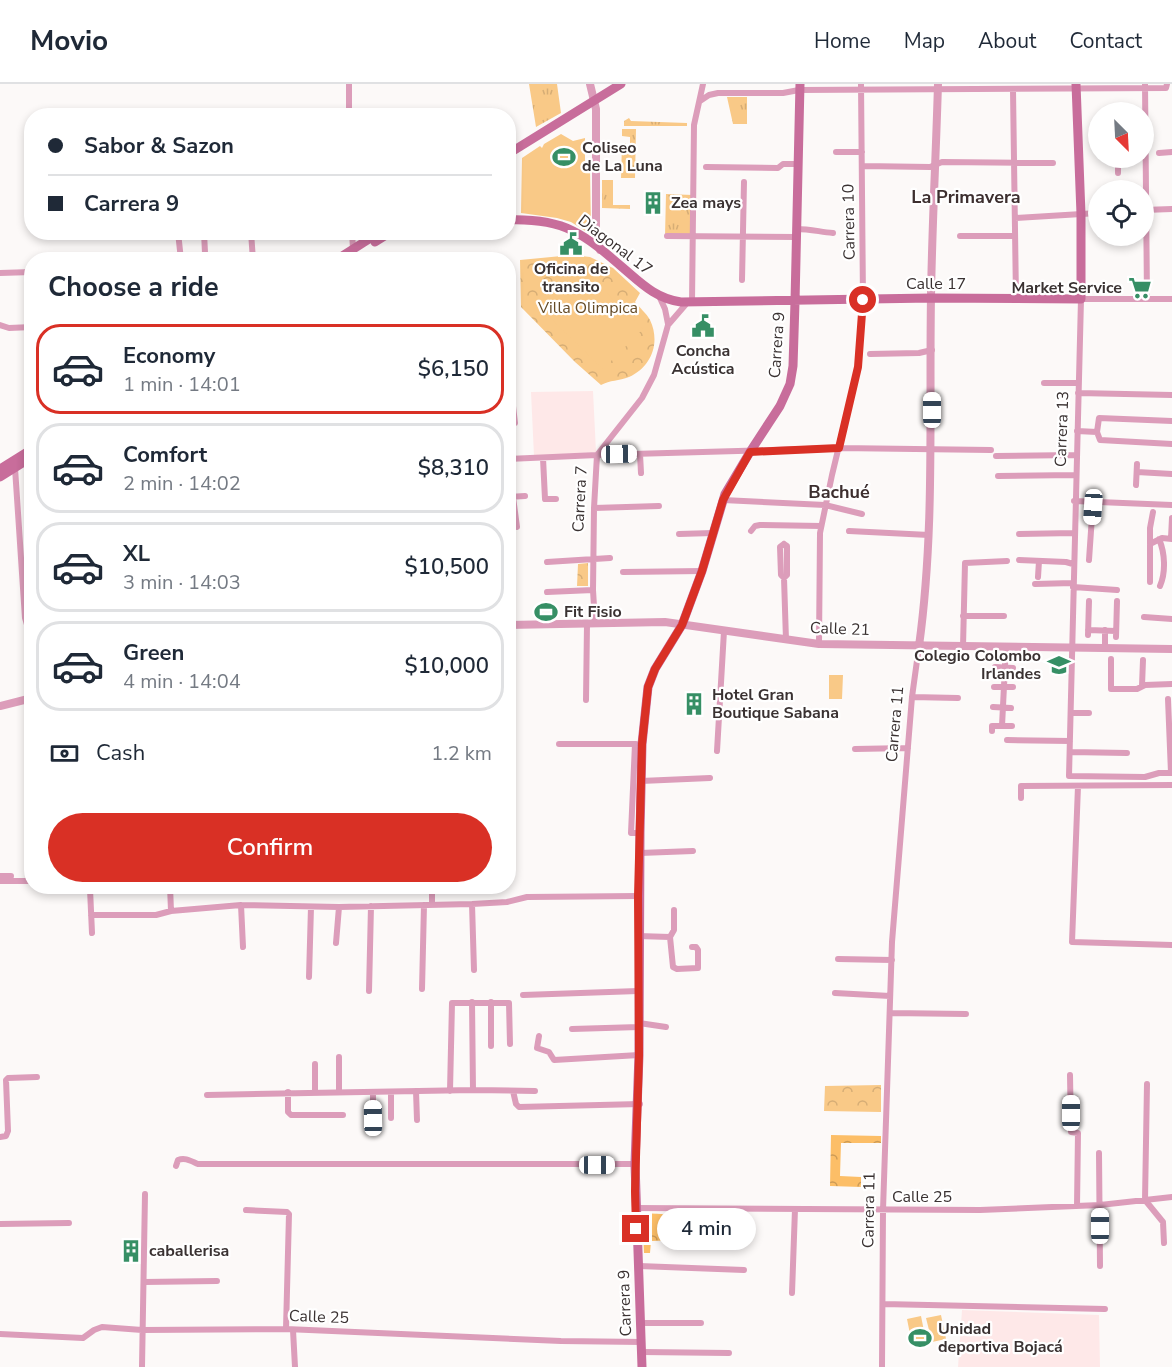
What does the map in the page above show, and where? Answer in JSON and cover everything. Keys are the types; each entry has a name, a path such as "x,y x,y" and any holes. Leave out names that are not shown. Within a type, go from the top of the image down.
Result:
{"main road":[{"path":"516,149 621,84"},
{"name":"Carrera 9","path":"642,1367 635,1164 639,1104 638,896 641,781 638,744 650,680 682,625 702,571 723,500 788,391 793,366 799,87"},
{"name":"Carrera 13","path":"1076,87 1081,214 1081,300"},
{"name":"Diagonal 17","path":"516,220 548,221 584,236 651,291 663,298"},
{"path":"355,252 370,240"},
{"path":"357,252 377,240"},
{"name":"Calle 17","path":"663,298 690,303 931,298 1081,300"},
{"path":"0,469 24,454"},
{"path":"0,477 24,462"}],"street":[{"path":"349,84 349,108"},
{"path":"590,84 596,109 596,235 600,250"},
{"path":"690,303 696,110 705,84 718,93"},
{"path":"700,100 718,93 783,93 799,87 938,87 1013,90 1145,86 1166,88 1167,84"},
{"path":"1145,86 1145,102"},
{"name":"Carrera 11","path":"882,1367 883,1210 892,960 912,697 926,582 929,535 932,450 931,298 938,87"},
{"name":"Carrera 10","path":"819,644 821,526 858,367 863,300 861,88"},
{"path":"1013,90 1016,299"},
{"path":"584,107 591,107 593,112 593,229 591,235 584,236"},
{"path":"836,152 862,152"},
{"path":"1158,153 1172,152"},
{"path":"862,166 930,166 942,162 1053,163"},
{"path":"706,167 778,168 783,164 798,164"},
{"path":"1118,168 1118,173"},
{"path":"742,280 744,182"},
{"path":"1154,210 1172,209"},
{"path":"1015,218 1088,214"},
{"path":"667,236 742,237 796,233 816,229 833,233"},
{"path":"960,236 1015,236"},
{"path":"1146,246 1148,299"},
{"path":"0,273 24,272"},
{"path":"663,298 668,325"},
{"name":"Calle 17","path":"1081,300 1172,299"},
{"name":"Carrera 13","path":"1081,300 1074,501 1069,776 1144,777 1171,773"},
{"name":"Carrera 7","path":"586,700 593,590 597,455 650,385 668,325 690,303"},
{"path":"0,325 9,328 24,327"},
{"path":"870,354 932,351"},
{"path":"1044,383 1078,383"},
{"path":"1078,393 1172,395"},
{"path":"1172,421 1099,418 1097,432 1100,440 1172,444"},
{"path":"1077,431 1097,432"},
{"path":"516,459 839,448 991,450"},
{"path":"640,454 641,473"},
{"path":"996,456 1076,455"},
{"path":"543,458 545,499 556,499"},
{"path":"1136,485 1137,464"},
{"path":"15,468 24,603"},
{"path":"1137,472 1172,474"},
{"path":"998,477 1075,474"},
{"path":"516,497 525,496"},
{"path":"723,500 825,505 862,514"},
{"path":"1074,501 1172,505"},
{"path":"1089,560 1093,502"},
{"path":"594,508 659,506"},
{"path":"1150,582 1153,512"},
{"path":"1150,544 1159,539 1172,538 1172,518"},
{"path":"751,531 755,526 760,525 821,526"},
{"path":"849,531 929,535"},
{"path":"679,534 713,533"},
{"path":"1019,534 1074,534"},
{"path":"1159,539 1164,550 1163,579 1160,586"},
{"path":"547,562 610,558"},
{"path":"1019,560 1073,564"},
{"path":"963,646 965,563 1007,561"},
{"path":"1039,561 1037,580 1117,590"},
{"path":"1150,565 1163,564"},
{"path":"623,572 702,571"},
{"path":"784,578 786,640"},
{"path":"547,592 593,590"},
{"path":"1089,601 1088,633 1105,630 1116,634 1117,601"},
{"path":"963,616 1004,616"},
{"path":"1144,617 1172,619"},
{"name":"Calle 21","path":"516,625 665,622 819,644 1172,649"},
{"path":"1105,630 1105,647"},
{"path":"717,751 724,631"},
{"path":"1002,726 1004,688 1009,668 1006,646"},
{"path":"1111,659 1111,689 1172,684"},
{"path":"1142,686 1143,660"},
{"path":"994,667 1009,668"},
{"path":"994,687 1013,687"},
{"path":"912,697 958,698"},
{"path":"1168,699 1171,773"},
{"path":"0,706 24,700"},
{"path":"993,707 1011,708"},
{"path":"1071,713 1089,713"},
{"path":"992,731 992,726 1012,726"},
{"path":"1007,740 1070,741"},
{"path":"559,744 638,744 631,833 639,833"},
{"path":"855,749 908,748"},
{"path":"1070,752 1127,753"},
{"path":"641,781 710,778"},
{"path":"1021,798 1021,786 1172,785"},
{"path":"1078,786 1072,942 1172,945"},
{"path":"640,854 693,851"},
{"path":"0,876 10,876 10,880"},
{"path":"0,881 24,880"},
{"path":"90,894 92,933"},
{"path":"170,894 171,911"},
{"path":"432,894 432,905"},
{"path":"92,915 156,915 171,911 241,906 339,907 472,904 507,902 527,897 638,896"},
{"path":"472,904 474,970"},
{"path":"422,989 424,905"},
{"path":"241,906 243,947"},
{"path":"369,991 371,906"},
{"path":"309,977 311,907"},
{"path":"336,943 339,907"},
{"path":"674,910 674,930 670,937 673,967 677,969 698,968 698,950 692,947"},
{"path":"638,936 670,937"},
{"path":"838,959 892,960"},
{"path":"523,994 638,991"},
{"path":"836,993 891,996"},
{"path":"450,1091 450,1005 454,1002 510,1003 510,1044"},
{"path":"472,1002 473,1090"},
{"path":"491,1002 491,1046"},
{"path":"890,1013 966,1014"},
{"path":"572,1029 639,1025 666,1027"},
{"path":"539,1036 537,1048 549,1052 554,1060 639,1055"},
{"path":"339,1057 339,1092"},
{"path":"315,1064 315,1092"},
{"path":"1070,1074 1071,1132 1078,1133 1077,1206"},
{"path":"0,1137 6,1136 8,1131 6,1080 37,1077"},
{"path":"1147,1084 1145,1200 1163,1222 1164,1243"},
{"path":"416,1091 417,1120"},
{"path":"513,1091 519,1107 639,1104"},
{"path":"207,1095 288,1092 535,1091"},
{"path":"288,1092 289,1114 343,1115"},
{"path":"373,1092 373,1118"},
{"path":"391,1092 391,1118"},
{"path":"1099,1153 1100,1266"},
{"path":"176,1166 180,1159 198,1164 635,1164"},
{"path":"142,1367 145,1194"},
{"name":"Calle 25","path":"636,1208 980,1210 1100,1206 1172,1197"},
{"path":"792,1293 795,1209"},
{"path":"246,1210 287,1212 289,1214 286,1329"},
{"path":"0,1224 69,1223"},
{"path":"639,1266 744,1270"},
{"path":"144,1282 217,1281"},
{"path":"883,1304 1105,1309"},
{"path":"641,1323 701,1323"},
{"name":"Calle 25","path":"0,1334 83,1338 102,1327 142,1330 286,1329 561,1341 642,1341"},
{"path":"294,1330 295,1367"},
{"path":"642,1352 729,1353"}],"shaded area":[{"path":"593,391 596,452 534,456 531,392"},
{"path":"962,1310 1099,1315 1100,1367 958,1367"}],"green space":[{"path":"529,84 557,84 561,113 536,127"},
{"path":"727,97 747,97 747,124 733,124"},
{"path":"629,118 631,121 687,123 687,126 624,126 624,121"},
{"path":"622,129 636,129 635,178 621,178 622,143 630,147 630,137 622,136"},
{"path":"561,134 573,141 585,138 585,170 590,170 591,228 587,232 571,222 521,213 522,158 540,146 542,148 544,144"},
{"path":"602,180 613,180 613,205 630,205 630,209 602,208"},
{"path":"666,194 693,195 693,236 665,236"},
{"name":"Villa Olimpica","path":"572,255 590,257 613,268 640,293 635,302 650,320 654,346 648,361 637,373 601,385 521,307 520,260"},
{"path":"579,266 643,329 603,369 539,307"},
{"path":"588,563 588,586 577,586 578,564"},
{"path":"829,675 843,675 842,699 829,699"},
{"path":"881,1085 881,1112 824,1111 825,1086"},
{"path":"831,1135 881,1136 881,1143 841,1143 840,1176 861,1177 861,1187 830,1186"},
{"path":"642,1213 680,1215 679,1240 651,1241 650,1253 644,1253"},
{"path":"941,1315 946,1339 932,1342 926,1318"},
{"path":"921,1316 926,1341 912,1344 907,1319"}],"place":[{"name":"Coliseo de La Luna","path":"564,157"},
{"name":"Zea mays","path":"653,203"},
{"name":"Oficina de transito","path":"571,244"},
{"name":"Market Service","path":"1140,288"},
{"name":"Concha Acústica","path":"703,326"},
{"name":"Fit Fisio","path":"546,612"},
{"name":"Colegio Colombo Irlandes","path":"1059,665"},
{"name":"Hotel Gran Boutique Sabana","path":"694,704"},
{"name":"caballerisa","path":"131,1251"},
{"name":"Unidad deportiva Bojacá","path":"920,1338"}],"district":[{"name":"La Primavera","path":"966,197"},
{"name":"Bachué","path":"839,492"}],"route":[{"path":"636,1229 639,833 642,744 648,687 655,669 682,625 702,571 725,494 750,452 839,448 858,367 863,300"}]}
